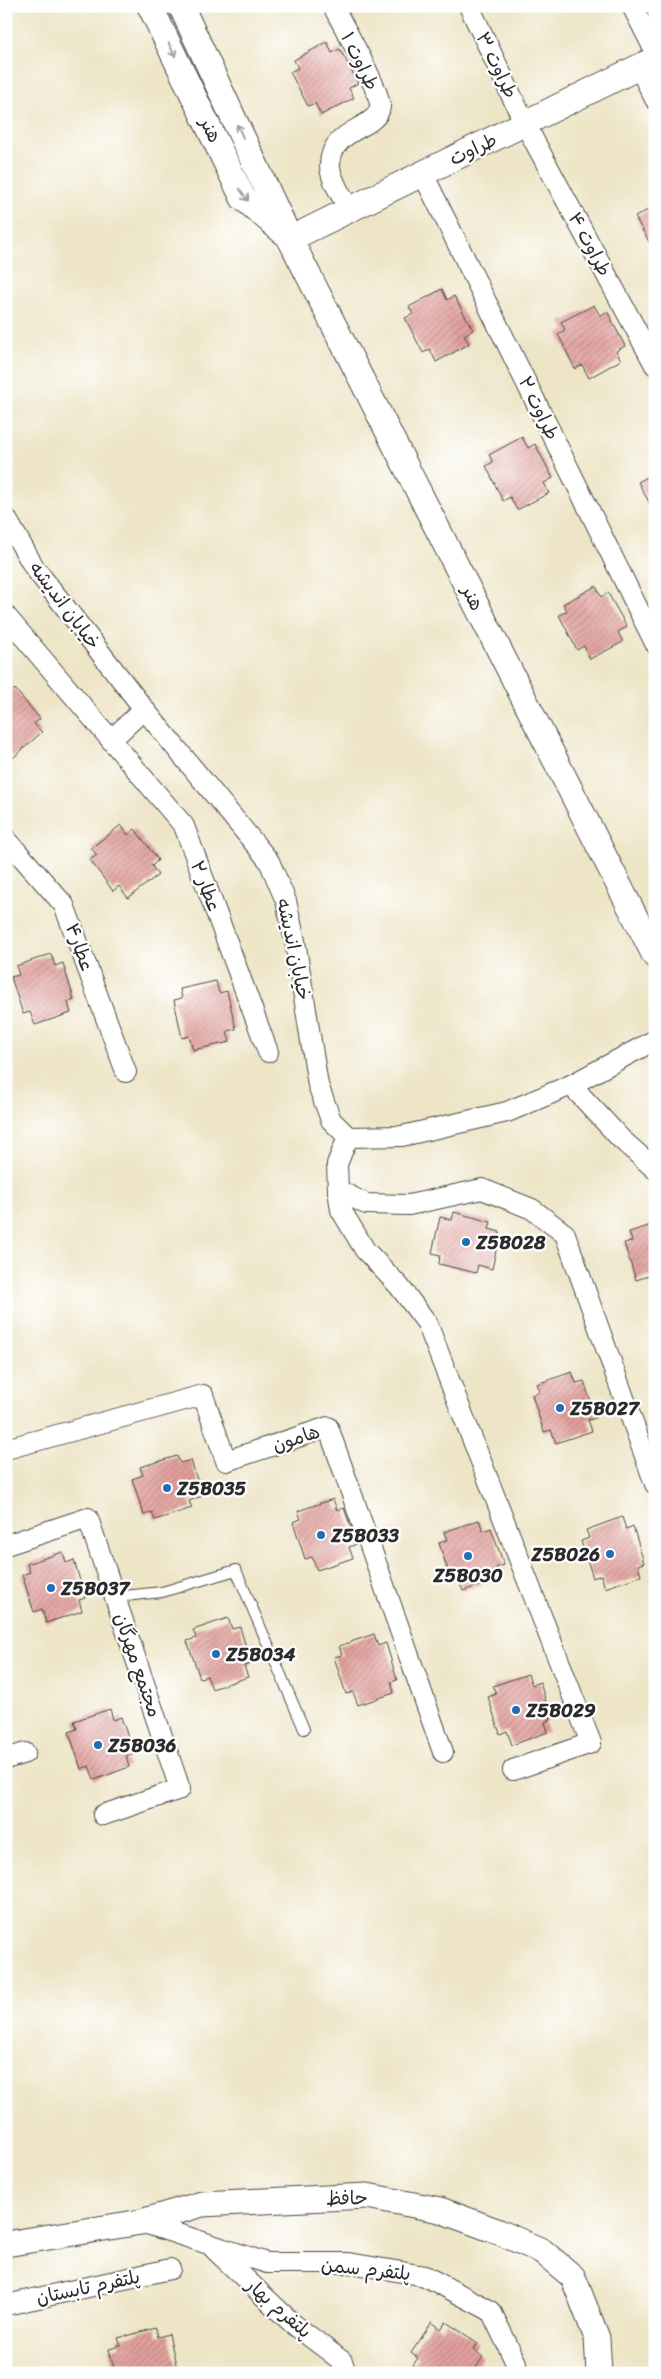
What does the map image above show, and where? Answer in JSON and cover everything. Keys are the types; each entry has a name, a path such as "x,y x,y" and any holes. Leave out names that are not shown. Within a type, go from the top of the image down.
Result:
{"street":[{"name":"هنر","path":"150,6 243,198 290,239"},
{"name":"هنر","path":"181,6 290,239 655,956"},
{"name":"طراوت ۱","path":"333,6 374,88 380,105 378,114 373,120 346,134 334,147 330,165 334,181 349,210"},
{"name":"طراوت ۳","path":"469,6 525,124"},
{"path":"632,6 649,59 655,99"},
{"name":"طراوت","path":"290,239 525,124 649,59"},
{"name":"طراوت ۴","path":"525,124 655,365"},
{"name":"طراوت ۲","path":"423,174 655,642"},
{"name":"خیابان اندیشه","path":"6,518 34,567 144,709 269,861 286,901 296,941 318,1085 331,1120 348,1137"},
{"name":"عطار ۲","path":"6,616 184,826 268,1052"},
{"path":"111,740 144,709"},
{"name":"عطار۴","path":"6,839 64,905 126,1072"},
{"path":"513,1770 591,1743 427,1323 399,1286 365,1250 341,1210 337,1164 348,1137 402,1136 507,1112 571,1085 655,1040"},
{"path":"571,1085 621,1139 655,1169"},
{"path":"338,1190 366,1204 409,1205 482,1189 532,1209 565,1234 655,1484"},
{"name":"هامون","path":"6,1449 203,1395 226,1461 328,1427 444,1752"},
{"name":"مجتمع مهرگان","path":"6,1545 88,1518 180,1789 103,1815"},
{"path":"6,1759 25,1752"},
{"name":"حافظ","path":"6,2244 142,2222 202,2204 367,2196 440,2210 500,2232 542,2251 573,2277 597,2338 599,2373"},
{"name":"پلتفرم سمن","path":"142,2222 267,2263 349,2264 426,2276 491,2311 516,2363 515,2373"},
{"name":"پلتفرم بهار","path":"209,2244 292,2323 342,2361 346,2373"},
{"name":"پلتفرم تابستان","path":"6,2305 170,2269"}],"lane":[{"path":"115,1597 162,1592 236,1570 304,1729"}],"building":[{"path":"327,42 332,53 340,49 358,83 349,88 354,98 321,115 315,103 308,106 290,72 298,68 294,60"},
{"path":"655,206 655,252 635,217"},
{"path":"442,289 447,300 454,296 473,330 464,335 469,344 436,362 430,349 423,353 405,318 413,314 409,307"},
{"path":"594,305 600,316 607,311 625,346 616,351 621,360 589,378 582,365 575,369 558,334 565,330 561,322"},
{"path":"522,437 528,448 535,444 553,478 544,483 549,493 517,510 510,497 503,501 486,466 493,462 489,455"},
{"path":"655,473 655,513 638,482"},
{"path":"596,586 601,597 608,593 627,627 618,632 623,642 590,659 584,646 577,650 559,615 567,611 563,604"},
{"path":"15,689 40,719 34,724 42,732 13,758 6,750 6,697"},
{"path":"121,825 128,835 135,829 158,860 152,866 158,875 128,898 119,886 113,891 90,860 97,855 91,848"},
{"path":"51,954 55,966 63,963 74,1000 68,1002 71,1013 35,1025 30,1012 23,1014 11,977 19,975 16,966"},
{"path":"216,981 219,993 227,991 236,1029 227,1031 230,1042 193,1050 189,1036 182,1038 174,1000 182,998 180,989"},
{"name":"Z5B028","path":"454,1212 491,1222 489,1229 500,1232 492,1269 478,1265 476,1273 439,1264 440,1255 432,1253 440,1217 452,1220"},
{"path":"655,1224 655,1274 636,1280 624,1243 632,1241 629,1232"},
{"name":"Z5B027","path":"572,1372 576,1383 584,1381 596,1418 588,1420 592,1431 556,1443 551,1430 544,1432 532,1395 540,1392 537,1384"},
{"name":"Z5B035","path":"177,1456 180,1463 191,1460 202,1496 189,1501 192,1508 155,1520 152,1512 144,1515 132,1479 143,1475 140,1467"},
{"name":"Z5B033","path":"333,1499 337,1510 344,1508 357,1544 349,1547 353,1558 317,1570 312,1557 305,1559 293,1522 301,1519 298,1511"},
{"name":"Z5B026","path":"622,1517 626,1529 633,1526 644,1563 638,1565 641,1576 605,1588 601,1575 593,1578 581,1541 589,1538 586,1530"},
{"name":"Z5B030","path":"479,1520 483,1531 491,1528 504,1565 496,1568 499,1579 463,1591 458,1578 451,1580 439,1543 447,1540 444,1532"},
{"name":"Z5B037","path":"63,1552 66,1563 74,1560 85,1598 79,1600 82,1611 46,1623 42,1609 34,1612 22,1575 30,1572 27,1564"},
{"name":"Z5B034","path":"228,1618 232,1629 240,1627 251,1664 244,1666 248,1677 212,1689 207,1676 200,1678 187,1641 196,1638 193,1630"},
{"path":"374,1634 378,1646 386,1643 397,1680 391,1682 394,1693 358,1705 353,1692 346,1694 334,1657 342,1655 339,1646"},
{"name":"Z5B029","path":"528,1674 532,1685 540,1682 551,1719 545,1722 548,1732 512,1745 507,1731 500,1734 488,1697 496,1694 493,1686"},
{"name":"Z5B036","path":"110,1709 113,1720 121,1717 134,1754 126,1756 129,1767 94,1780 89,1766 81,1769 69,1732 77,1729 74,1721"},
{"path":"432,2322 441,2329 446,2322 478,2343 474,2350 483,2357 472,2373 425,2373 413,2365 418,2358 411,2353"},
{"path":"156,2328 158,2337 169,2334 178,2373 115,2373 109,2349 121,2346 118,2338"}],"place":[{"name":"Z5B028","path":"466,1242"},
{"name":"Z5B027","path":"560,1408"},
{"name":"Z5B035","path":"167,1488"},
{"name":"Z5B033","path":"321,1535"},
{"name":"Z5B026","path":"610,1554"},
{"name":"Z5B030","path":"468,1556"},
{"name":"Z5B037","path":"51,1588"},
{"name":"Z5B034","path":"216,1654"},
{"name":"Z5B029","path":"516,1710"},
{"name":"Z5B036","path":"98,1745"}]}
